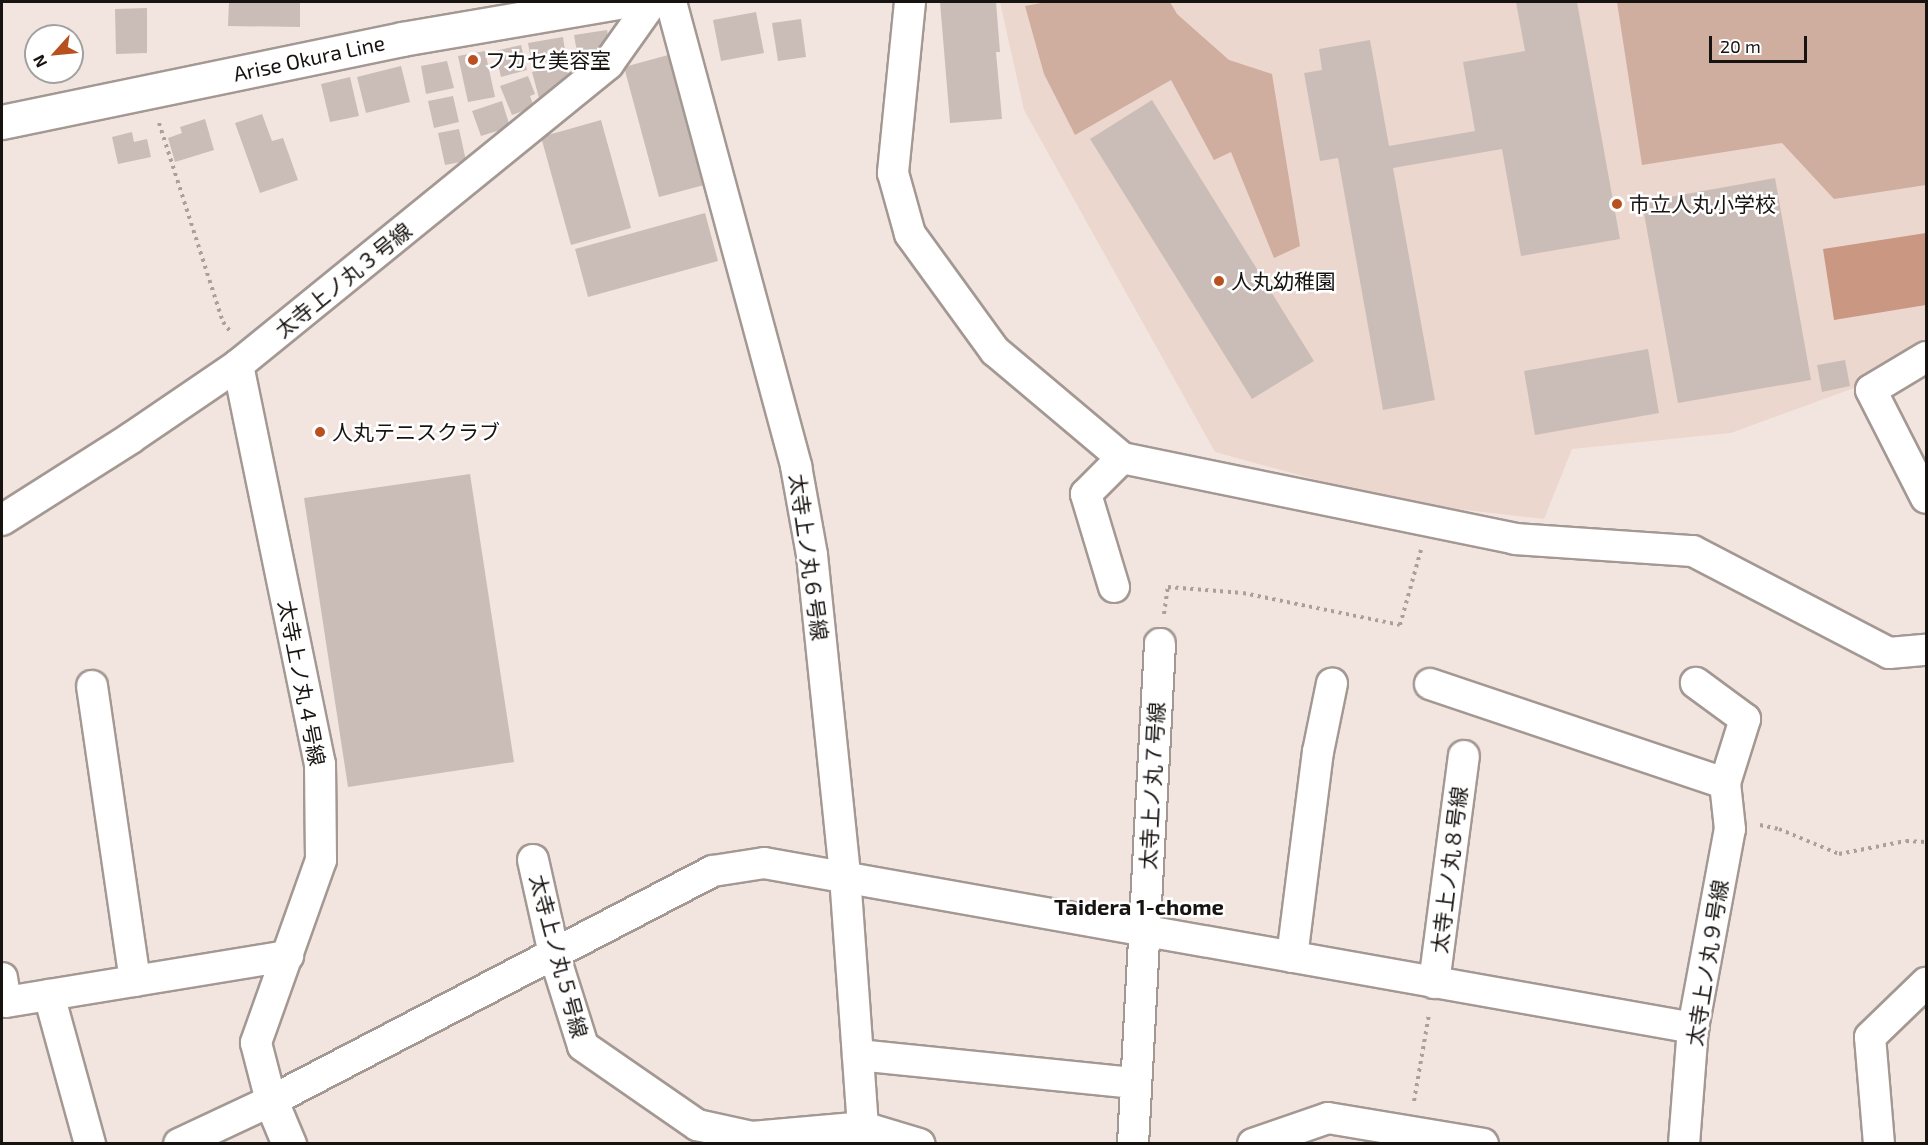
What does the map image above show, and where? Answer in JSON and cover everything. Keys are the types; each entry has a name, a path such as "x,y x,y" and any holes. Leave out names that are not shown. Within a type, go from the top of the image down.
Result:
{"main road":[{"name":"Arise Okura Line","path":"2,122 149,92 498,11 618,2"},
{"path":"271,1101 289,1143"}],"street":[{"name":"太寺上ノ丸３号線","path":"2,520 131,438 238,365 608,64 652,2"},
{"name":"太寺上ノ丸６号線","path":"671,2 796,466 812,555 845,876 863,1127"},
{"path":"910,2 893,173 910,234 995,351 1122,458 1515,539 1693,551 1889,652 1926,650"},
{"path":"1926,357 1872,390 1926,498"},
{"name":"太寺上ノ丸４号線","path":"238,365 320,764 321,860 256,1043 271,1101"},
{"path":"1114,587 1086,494 1122,458"},
{"name":"太寺上ノ丸７号線","path":"1133,1143 1160,644"},
{"path":"1292,957 1318,752 1332,683"},
{"path":"1430,684 1725,783 1745,719 1696,683"},
{"path":"93,686 135,981"},
{"name":"太寺上ノ丸８号線","path":"1434,983 1464,756"},
{"name":"太寺上ノ丸９号線","path":"1684,1143 1693,1028 1730,829 1725,783"},
{"name":"太寺上ノ丸５号線","path":"533,860 554,954 583,1046 698,1125 752,1137 863,1127 919,1143"},
{"path":"178,1143 271,1101 713,871 764,863 1693,1028"},
{"path":"2,978 6,1002 288,956"},
{"path":"1879,1143 1870,1037 1926,983"},
{"path":"49,995 90,1143"},
{"path":"858,1055 1135,1083"},
{"path":"1253,1143 1328,1118 1483,1143"}],"path":[{"path":"149,92 223,322 237,342 238,365"},
{"path":"1168,587 1243,593 1400,625 1429,522"},
{"path":"1730,829 1754,824 1779,830 1839,854 1906,841 1926,842"},
{"path":"1409,1131 1434,983"}],"shaded area":[{"name":"市立人丸小学校","path":"1000,2 1926,2 1926,341 1857,387 1731,433 1572,449 1544,519 1397,502 1215,452 1024,110"},
{"path":"1047,2 1170,2 1177,14 1229,60 1272,74 1300,246 1274,258 1231,152 1214,160 1171,80 1075,135 1044,74 1025,6"},
{"path":"1617,2 1926,2 1926,185 1834,199 1782,143 1642,165"},
{"path":"1926,233 1926,305 1834,320 1823,249"}],"building":[{"path":"229,2 300,2 300,27 228,26"},
{"path":"940,2 996,2 1000,52 996,52 1002,119 950,123"},
{"path":"1516,2 1577,2 1620,239 1521,256 1502,149 1393,168 1435,400 1383,410 1338,158 1320,161 1304,73 1322,70 1319,49 1370,40 1389,146 1475,131 1463,62 1525,51"},
{"path":"147,8 147,53 116,54 115,9"},
{"path":"756,12 764,53 721,61 713,20"},
{"path":"801,19 806,57 778,61 772,23"},
{"path":"607,30 610,46 579,64 574,35"},
{"path":"563,37 566,58 532,64 528,43"},
{"path":"521,45 527,70 501,77 495,51"},
{"path":"485,51 495,97 468,102 458,56"},
{"path":"672,54 708,184 659,197 624,67"},
{"path":"447,61 454,88 426,94 421,66"},
{"path":"568,64 571,78 539,98 532,72"},
{"path":"401,66 410,102 366,113 357,77"},
{"path":"528,76 535,94 530,96 534,107 512,115 500,86"},
{"path":"350,77 359,116 330,122 321,84"},
{"path":"453,96 459,122 434,128 428,101"},
{"path":"1152,100 1314,361 1252,399 1090,139"},
{"path":"502,101 510,127 481,136 472,111"},
{"path":"262,114 272,141 283,138 298,180 260,193 235,123"},
{"path":"205,119 214,150 175,162 168,138 182,133 180,127"},
{"path":"601,120 631,228 571,245 541,137"},
{"path":"459,129 466,161 445,165 438,133"},
{"path":"132,132 134,142 147,139 151,157 118,164 112,137"},
{"path":"1775,178 1811,380 1678,403 1642,202"},
{"path":"705,213 718,261 588,297 575,249"},
{"path":"1648,349 1659,413 1535,435 1524,371"},
{"path":"1845,360 1850,386 1822,392 1817,365"},
{"path":"470,474 514,762 348,787 304,498"}],"place":[{"name":"フカセ美容室","path":"473,60"},
{"name":"市立人丸小学校","path":"1617,204"},
{"name":"人丸幼稚園","path":"1219,281"},
{"name":"人丸テニスクラブ","path":"320,432"}],"district":[{"name":"Taidera 1-chome","path":"1139,907"}]}
